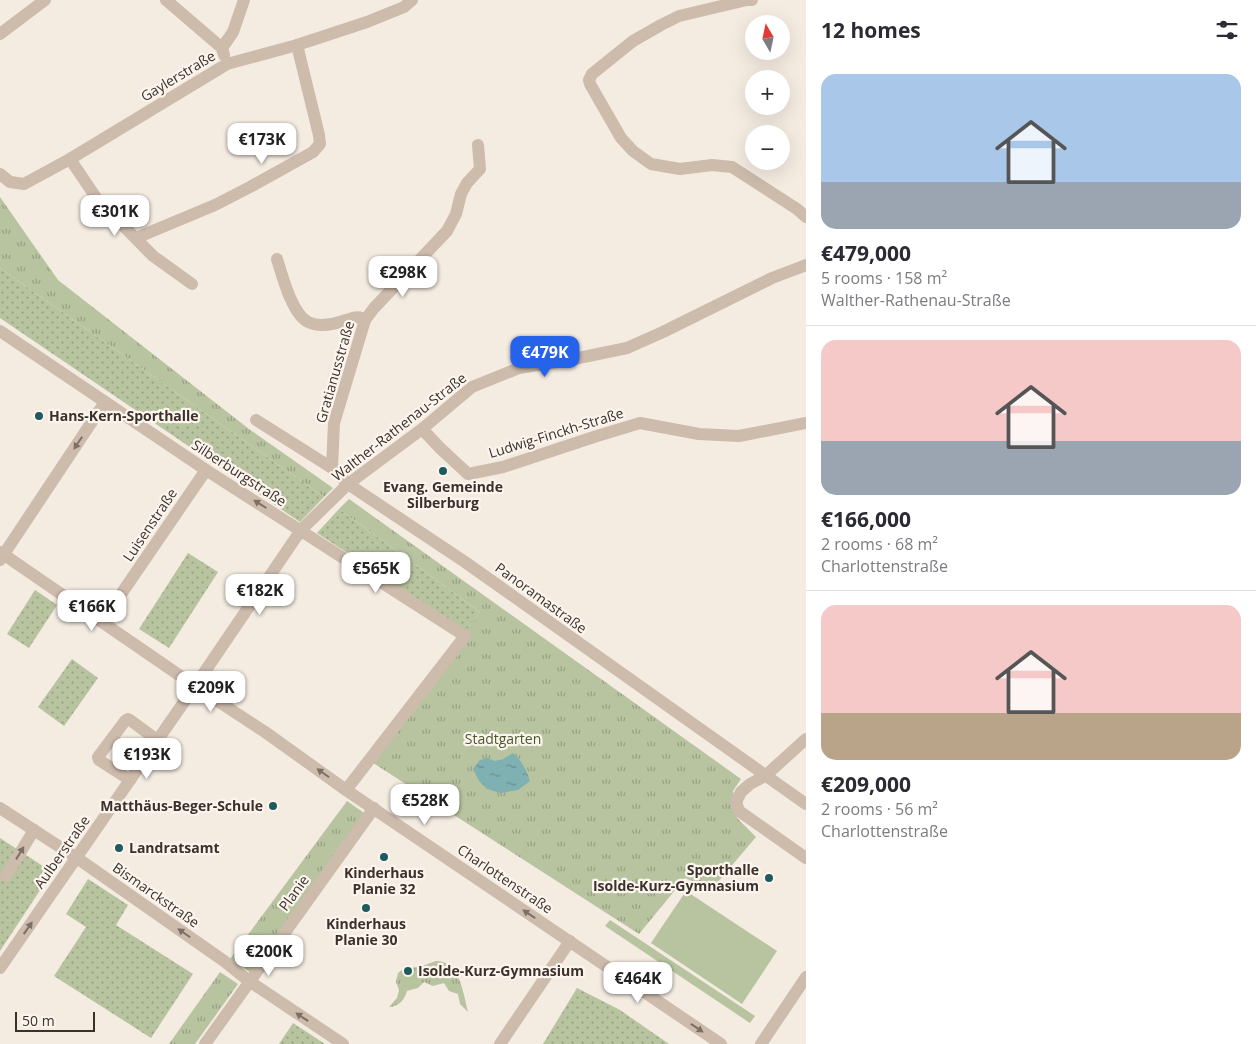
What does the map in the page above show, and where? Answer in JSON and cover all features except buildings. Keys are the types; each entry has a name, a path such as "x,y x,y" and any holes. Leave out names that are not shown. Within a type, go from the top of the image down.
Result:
{"street":[{"path":"0,34 44,0"},
{"path":"166,0 222,48 227,64"},
{"path":"222,48 233,32 244,0"},
{"name":"Gaylerstraße","path":"0,174 10,182 24,184 70,159 227,64 297,45 367,22 404,7 412,0"},
{"path":"752,0 679,16 661,24 633,41 592,74 589,80 621,138 633,152 649,162 680,169 712,165 732,167 797,209 806,217"},
{"path":"136,238 241,192 313,152 320,144 297,45"},
{"name":"Gratianusstraße","path":"332,468 334,423 365,320 374,308 447,231 456,214 466,183 480,169 478,145"},
{"path":"70,159 97,200 153,256 192,284"},
{"path":"276,259 294,305 301,316 308,322 318,325 336,324 357,317 362,317 365,320"},
{"name":"Walther-Rathenau-Straße","path":"301,530 348,484 422,429 472,387 519,368 627,348 772,278 806,265"},
{"name":"Silberburgstraße","path":"0,331 206,470 465,636 346,790"},
{"path":"1,556 105,402"},
{"name":"Panoramastraße","path":"256,420 332,468 348,484 465,562 806,804"},
{"name":"Ludwig-Finckh-Straße","path":"422,429 468,474 503,468 640,423 698,434 739,436 806,422"},
{"name":"Luisenstraße","path":"102,622 206,470"},
{"name":"Aulberstraße","path":"0,968 301,530"},
{"name":"Charlottenstraße","path":"1,556 265,732 346,790 721,1044"},
{"path":"130,780 99,760 98,757 125,721 130,720 159,738"},
{"path":"806,739 765,776 750,784 741,792 736,802 739,811 806,858"},
{"name":"Bismarckstraße","path":"0,808 77,858 224,961 249,981 343,1044"},
{"name":"Planie","path":"205,1044 374,808"},
{"path":"6,876 34,830"},
{"path":"500,1044 570,941"},
{"path":"761,1044 805,981"}],"green space":[{"path":"0,197 58,280 249,429 333,488 324,497 0,268"},
{"path":"0,268 324,497 300,522 0,318"},
{"name":"Stadtgarten","path":"349,499 741,779 733,791 737,818 756,837 711,890 685,878 639,934 370,761 480,612 339,509"},
{"path":"339,509 480,612 466,631 317,533"},
{"path":"188,553 218,572 169,648 139,629"},
{"path":"35,590 57,605 29,648 7,634"},
{"path":"72,659 98,678 64,726 38,707"},
{"path":"347,801 367,815 250,972 230,959"},
{"path":"0,838 52,872 0,951"},
{"path":"88,879 128,905 116,925 193,974 151,1038 54,976 86,927 66,914"},
{"path":"686,891 777,951 742,1004 651,943"},
{"path":"610,920 755,1016 750,1023 605,926"},
{"path":"436,961 444,962 455,972 462,988 468,1012 460,1004 458,994 449,991 444,983 433,986 424,982 418,988 407,991 399,1004 389,1007 397,998 399,990 396,982 398,973 407,968 419,967"},
{"path":"220,972 238,984 195,1044 169,1044"},
{"path":"577,988 620,1010 669,1044 543,1044"},
{"path":"293,1023 325,1044 279,1044"}],"water":[{"path":"513,753 519,759 530,781 518,790 501,793 487,789 479,781 473,769 480,760 487,758 495,761"}],"place":[{"name":"Hans-Kern-Sporthalle","path":"39,416"},
{"name":"Evang. Gemeinde Silberburg","path":"443,471"},
{"name":"Matthäus-Beger-Schule","path":"273,806"},
{"name":"Landratsamt","path":"119,848"},
{"name":"Kinderhaus Planie 32","path":"384,857"},
{"name":"Sporthalle Isolde-Kurz-Gymnasium","path":"769,878"},
{"name":"Kinderhaus Planie 30","path":"366,908"},
{"name":"Isolde-Kurz-Gymnasium","path":"408,971"}]}
